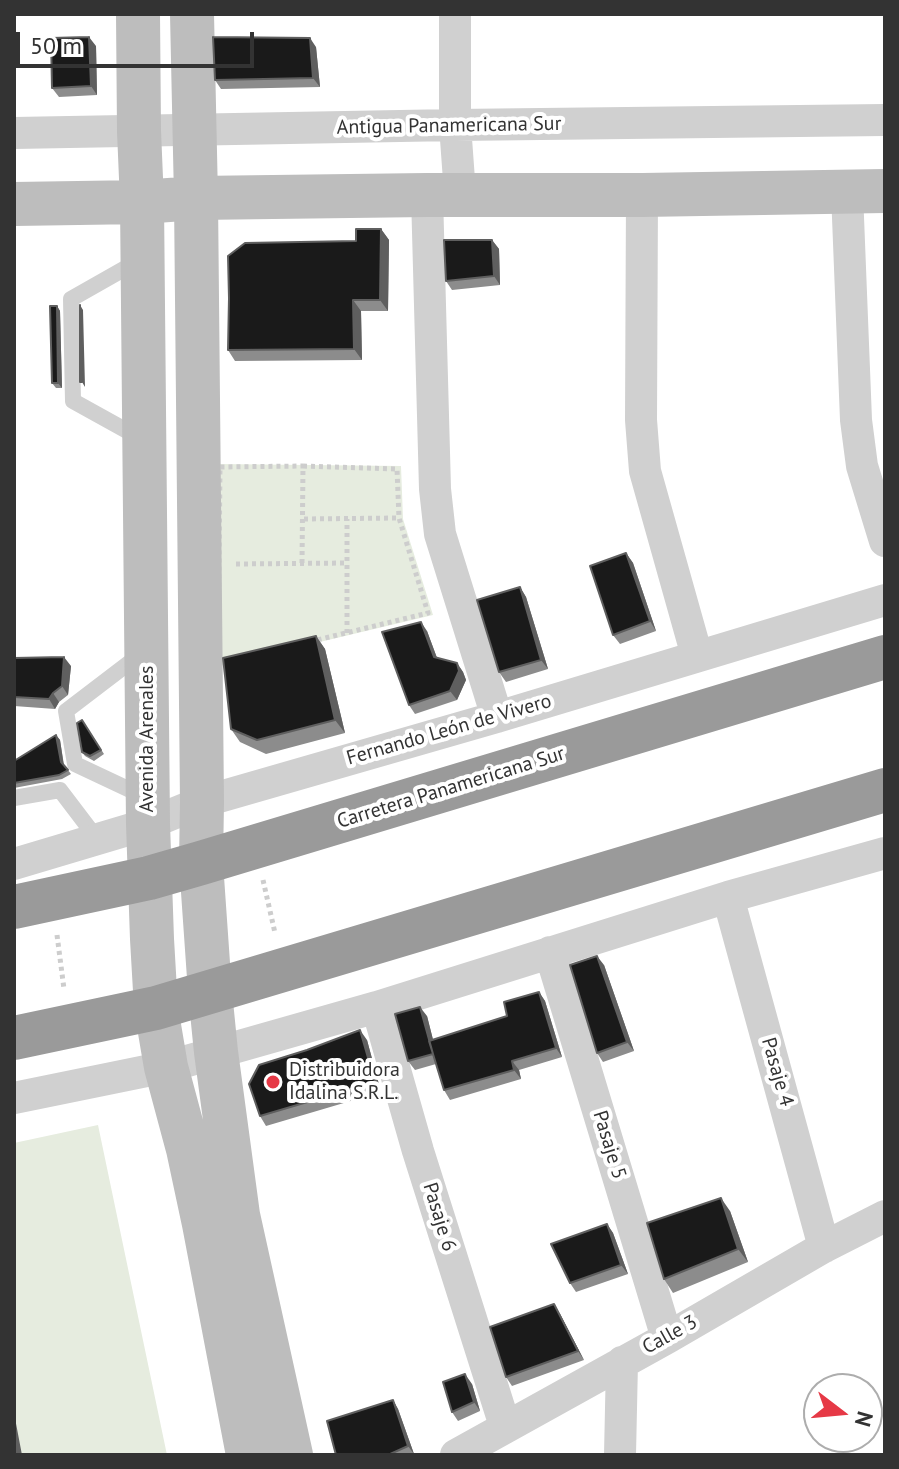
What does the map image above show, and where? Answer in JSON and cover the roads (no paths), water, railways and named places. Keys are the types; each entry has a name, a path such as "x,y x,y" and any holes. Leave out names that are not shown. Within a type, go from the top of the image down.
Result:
{"highway":[{"name":"Carretera Panamericana Sur","path":"33,903 149,878 201,863 885,657"},
{"path":"14,1038 156,1008 885,790"}],"street":[{"name":"Avenida Arenales","path":"138,14 149,878 156,1008 166,1067 201,1209 248,1455"},
{"path":"192,14 201,863 216,1052 238,1215 291,1455"},
{"path":"455,14 455,125 444,194 435,489 440,534 497,717"},
{"name":"Antigua Panamericana Sur","path":"14,133 885,120"},
{"path":"14,204 444,194 866,192 856,420 862,466 885,541"},
{"path":"642,195 641,420 645,471 697,656"},
{"name":"Fernando León de Vivero","path":"14,864 98,840 148,811 202,802 885,600"},
{"path":"14,1098 166,1067 377,1007 728,897 885,853"},
{"name":"Pasaje 4","path":"728,897 824,1247"},
{"name":"Pasaje 5","path":"550,952 667,1338"},
{"name":"Pasaje 6","path":"377,1007 418,1151 505,1426"},
{"name":"Calle 3","path":"456,1455 824,1247 885,1216"},
{"path":"620,1455 622,1362"}],"lane":[{"path":"142,258 71,299 73,401 145,440"},
{"path":"60,790 75,764 66,711 146,649"},
{"path":"75,764 148,811"},
{"path":"14,798 60,790"},
{"path":"60,790 98,840"}],"place":[{"name":"Distribuidora Idalina S.R.L.","path":"273,1082"}]}
